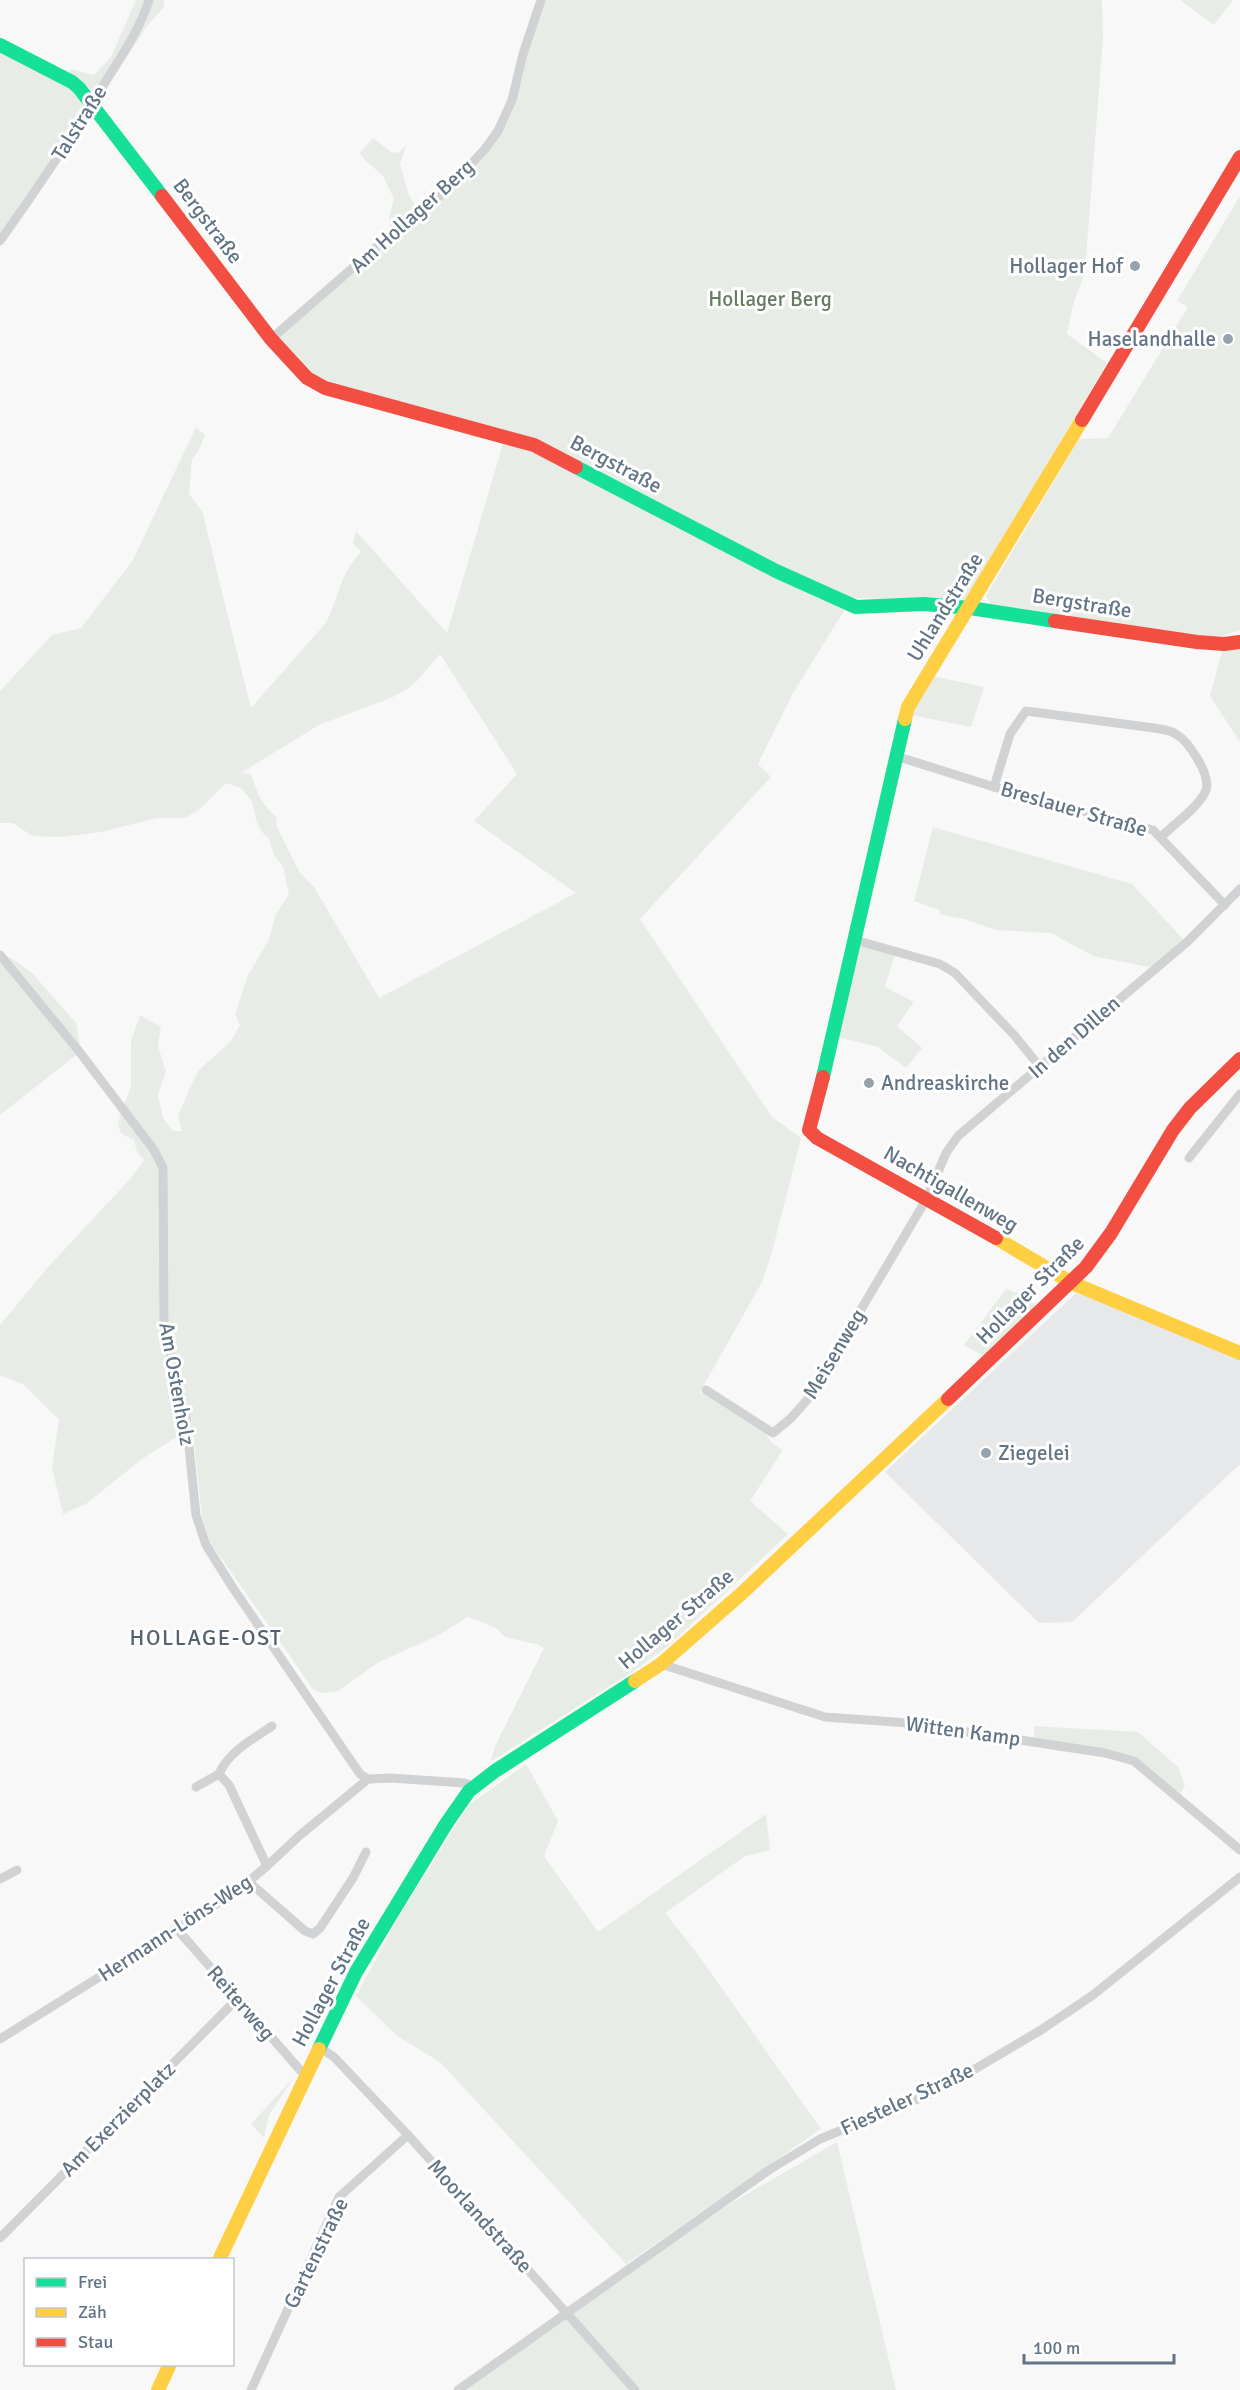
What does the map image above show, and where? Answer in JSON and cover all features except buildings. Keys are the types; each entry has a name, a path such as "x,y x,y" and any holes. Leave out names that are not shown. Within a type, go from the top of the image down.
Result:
{"street":[{"name":"Talstraße","path":"0,241 41,184 92,104 134,36 149,0"},
{"name":"Am Hollager Berg","path":"271,339 446,190 485,149 498,131 512,100 523,54 541,0"},
{"name":"Bergstraße","path":"0,45 72,82 92,104 271,339 308,378 325,388 534,445 776,571 856,607 924,604 970,608 1197,642 1218,644 1240,642"},
{"name":"Uhlandstraße","path":"809,1130 908,707 970,608 1240,157"},
{"path":"994,787 1010,734 1026,711 1174,732 1188,743 1206,778 1206,789 1200,800 1161,837"},
{"name":"Breslauer Straße","path":"896,756 994,787 1154,830 1225,905"},
{"name":"In den Dillen","path":"927,1198 946,1153 958,1136 1179,948 1240,889"},
{"path":"855,940 940,964 955,974 1015,1036 1040,1067"},
{"name":"Am Ostenholz","path":"0,955 78,1050 154,1150 163,1167 164,1327 186,1418 199,1525 206,1545 242,1602 360,1774 368,1779"},
{"name":"Hollager Straße","path":"219,2258 356,1972 446,1824 474,1788 495,1771 661,1664 741,1594 1089,1267 1108,1240 1166,1138 1240,1059"},
{"path":"1189,1158 1240,1094"},
{"name":"Nachtigallenweg","path":"809,1130 817,1138 927,1198 1072,1283 1240,1353"},
{"name":"Meisenweg","path":"706,1390 773,1433 781,1427 808,1399 927,1198"},
{"name":"Witten Kamp","path":"661,1664 825,1717 909,1723 1095,1751 1134,1761 1240,1850"},
{"path":"196,1787 219,1774 224,1762 231,1754 272,1726"},
{"path":"219,1774 229,1785 267,1866"},
{"path":"368,1779 391,1778 465,1783 474,1788"},
{"name":"Hermann-Löns-Weg","path":"0,2039 249,1882 299,1836 368,1779"},
{"path":"249,1882 305,1931 313,1934 320,1928 353,1878 366,1852"},
{"path":"0,1879 17,1870"},
{"name":"Fiesteler Straße","path":"458,2390 750,2183 820,2139 927,2095 1041,2030 1093,1995 1240,1877"},
{"name":"Reiterweg","path":"177,1929 300,2070 307,2074"},
{"name":"Am Exerzierplatz","path":"0,2238 237,1999"},
{"name":"Moorlandstraße","path":"320,2048 334,2057 408,2135 635,2390"},
{"name":"Gartenstraße","path":"251,2390 339,2197 408,2135"},
{"path":"158,2390 169,2366"}],"shaded area":[{"path":"1076,1293 1105,1302 1240,1360 1240,1464 1072,1622 1039,1623 885,1472"}],"green space":[{"path":"136,0 164,0 164,7 148,25 0,241 0,45 67,78 71,69 94,75 111,57"},
{"name":"Hollager Berg","path":"541,0 1102,0 1103,38 1085,272 1072,308 1067,334 1107,363 967,600 852,598 793,693 758,764 771,777 640,919 772,1117 801,1138 772,1252 762,1282 700,1392 765,1433 773,1444 783,1450 750,1501 788,1534 667,1647 632,1672 490,1762 496,1744 544,1648 505,1637 496,1628 468,1617 437,1636 379,1662 338,1691 322,1693 313,1689 210,1542 202,1517 193,1433 175,1438 142,1459 86,1504 63,1514 52,1467 59,1420 24,1385 0,1375 0,1325 48,1267 131,1178 144,1160 137,1152 134,1140 121,1134 118,1125 131,1086 131,1041 140,1015 161,1027 158,1046 166,1072 158,1095 163,1118 173,1131 182,1131 178,1116 191,1085 199,1070 231,1041 240,1025 235,1014 248,975 269,940 275,916 289,894 283,867 274,855 269,839 261,831 252,801 241,788 226,783 200,809 185,818 157,818 101,832 62,837 32,836 13,823 0,823 0,691 52,635 81,628 133,560 196,427 205,435 198,452 192,459 189,494 202,511 251,708 325,624 343,578 361,552 353,543 356,531 447,633 505,437 325,388 271,339 392,234 389,217 394,199 383,176 360,153 373,138 391,152 398,153 406,146 400,164 409,195 419,212 459,179 498,131","holes":["440,654 517,774 474,821 576,893 379,998 314,887 300,873 276,825 277,817 263,803 251,774 241,773 319,725 391,698 406,690 417,681"]},
{"path":"1180,0 1233,0 1214,25"},
{"path":"1240,196 1240,630 1223,636 1201,637 990,604 986,596 1079,439 1108,438 1188,307 1177,301"},
{"path":"1240,642 1240,742 1210,696 1224,644"},
{"path":"927,675 984,687 971,727 906,714"},
{"path":"933,827 1132,884 1183,939 1157,964 1149,967 1093,956 1051,933 995,930 965,919 941,915 939,910 914,901"},
{"path":"855,940 896,951 885,987 914,1002 897,1026 922,1048 906,1068 878,1047 834,1036"},
{"path":"0,954 13,959 33,974 76,1023 81,1051 0,1115"},
{"path":"1006,1289 1022,1295 1043,1311 990,1360 964,1345"},
{"path":"1034,1726 1138,1732 1178,1767 1185,1785 1177,1800 1134,1761 1034,1741"},
{"path":"526,1764 558,1821 544,1856 598,1932 766,1814 770,1850 745,1856 665,1913 697,1953 821,2129 626,2264 440,2062 396,2035 356,1996 402,1911 469,1805"},
{"path":"295,2076 269,2115 264,2138 251,2124"},
{"path":"837,2142 896,2390 457,2390 733,2202"}],"traffic: fast":[{"path":"0,45 72,82 79,88 162,196"},
{"path":"576,467 776,571 856,607 924,604 970,608 1055,621"},
{"path":"823,1077 905,719"},
{"path":"319,2049 356,1972 446,1824 469,1791 495,1771 635,1681"}],"traffic: slow":[{"path":"905,719 908,707 1082,420"},
{"path":"996,1238 1072,1283 1240,1353"},
{"path":"635,1681 661,1664 741,1594 948,1399"},
{"path":"220,2258 319,2049"},
{"path":"158,2390 169,2366"}],"traffic: jam":[{"path":"1082,420 1240,157"},
{"path":"162,196 271,339 307,378 325,388 534,445 576,467"},
{"path":"1055,621 1197,642 1224,644 1240,642"},
{"path":"948,1399 1086,1267 1111,1233 1173,1130 1190,1108 1240,1059"},
{"path":"823,1077 809,1130 817,1138 996,1238"}],"place":[{"name":"Hollager Hof","path":"1135,266"},
{"name":"Haselandhalle","path":"1228,339"},
{"name":"Andreaskirche","path":"869,1083"},
{"name":"Ziegelei","path":"986,1453"}],"district":[{"name":"HOLLAGE-OST","path":"206,1637"}]}
